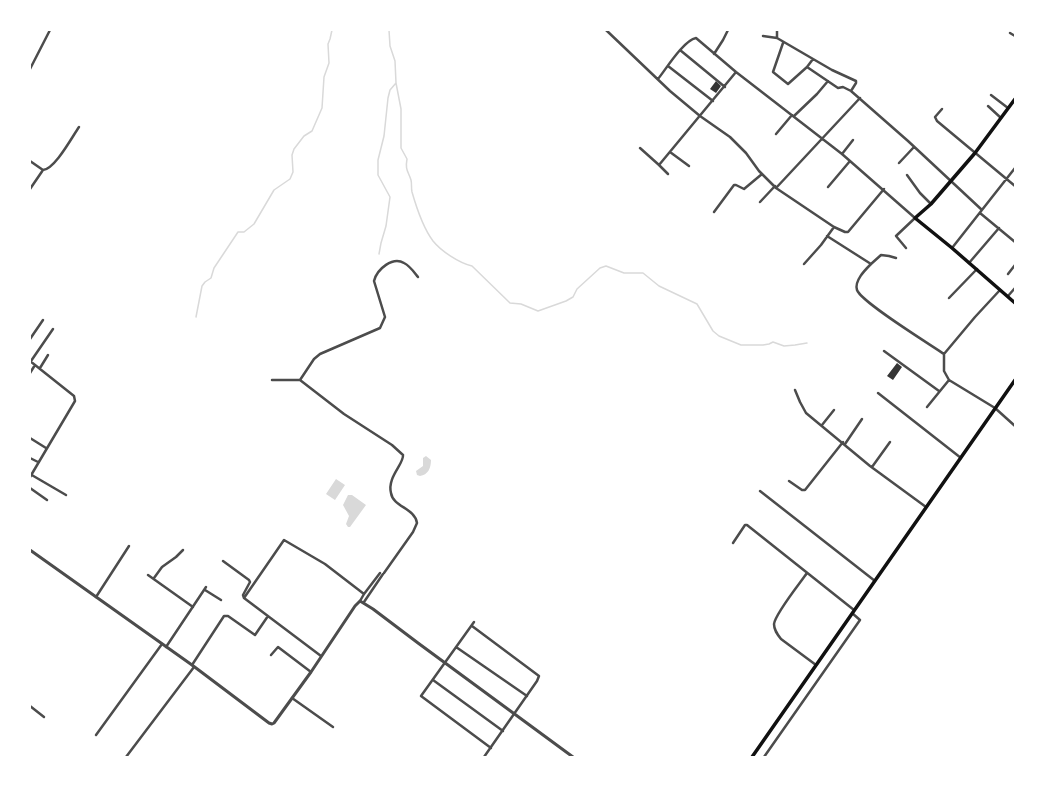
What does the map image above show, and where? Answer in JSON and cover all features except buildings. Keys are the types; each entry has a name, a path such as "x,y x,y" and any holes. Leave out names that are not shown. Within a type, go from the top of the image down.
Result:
{"main road":[{"path":"1015,98 1002,118 974,153 931,204 915,218 1015,303"},
{"path":"752,757 1015,380"}],"street":[{"path":"30,69 50,30"},
{"path":"606,30 700,116 730,137 775,187 834,227 848,232 884,189"},
{"path":"714,54 724,40 728,30"},
{"path":"777,30 777,38"},
{"path":"1010,33 1015,36"},
{"path":"763,36 777,38 783,43 856,81 851,91"},
{"path":"658,79 680,50 692,39 696,38 736,72 850,160 915,218 896,236 906,248"},
{"path":"783,43 773,72 788,84 807,67 813,59"},
{"path":"680,50 725,87"},
{"path":"668,66 713,101"},
{"path":"807,67 838,88 843,87 860,98 1015,242"},
{"path":"659,165 736,72"},
{"path":"776,134 817,94 828,81"},
{"path":"991,95 1008,108"},
{"path":"760,202 860,98"},
{"path":"988,106 1002,118"},
{"path":"942,109 935,116 936,120 1015,186"},
{"path":"30,189 43,170 48,169 55,162 79,127"},
{"path":"842,154 853,140"},
{"path":"899,163 914,147"},
{"path":"640,148 668,174"},
{"path":"670,152 689,166"},
{"path":"30,160 43,170"},
{"path":"828,187 850,160"},
{"path":"952,248 1015,168"},
{"path":"714,212 734,186 736,185 744,189 762,174"},
{"path":"906,175 931,204"},
{"path":"804,264 834,227"},
{"path":"969,263 999,228"},
{"path":"827,236 871,264"},
{"path":"896,258 881,255 871,264 858,282 857,288 859,293 890,318 944,354"},
{"path":"300,380 314,359 320,354 380,328 385,317 374,281 376,275 385,266 395,261 403,262 410,267 418,277"},
{"path":"1008,274 1015,265"},
{"path":"949,298 977,270"},
{"path":"1008,296 1015,288"},
{"path":"1000,290 944,354 944,371 949,380 995,408 1015,426"},
{"path":"30,339 43,320"},
{"path":"53,329 30,361 75,398 75,401 30,475 66,495"},
{"path":"884,351 939,391"},
{"path":"40,368 48,355"},
{"path":"30,373 35,365"},
{"path":"272,380 300,380 355,422 392,445 403,455 403,459 395,471 391,483 391,495 393,499 415,515 417,523 413,532 387,567 364,594 362,602"},
{"path":"926,407 949,380"},
{"path":"1010,386 1015,390"},
{"path":"795,390 806,413 872,467 926,507"},
{"path":"878,393 960,458"},
{"path":"822,425 834,410"},
{"path":"789,481 802,490 805,490 862,419"},
{"path":"30,438 46,448"},
{"path":"872,467 890,442"},
{"path":"30,458 38,462"},
{"path":"30,488 47,500"},
{"path":"760,491 875,581"},
{"path":"733,543 745,525 747,525 853,611 860,620 764,757"},
{"path":"244,598 284,540 325,564 364,594"},
{"path":"96,597 129,546"},
{"path":"30,550 272,724 311,672 355,606 362,602 382,573"},
{"path":"154,578 162,567 183,550"},
{"path":"223,561 249,580 250,582 243,595 244,598"},
{"path":"807,573 776,618 775,628 781,639 816,665"},
{"path":"148,575 193,607"},
{"path":"166,647 205,588 221,600"},
{"path":"244,598 321,656"},
{"path":"362,602 573,757"},
{"path":"126,757 193,666 224,616 228,616 255,635 268,616"},
{"path":"474,622 422,695 422,698 491,748"},
{"path":"472,626 539,675 540,678 484,757"},
{"path":"96,735 162,644"},
{"path":"271,654 278,647 311,672"},
{"path":"456,647 527,696"},
{"path":"433,680 503,731"},
{"path":"292,698 332,727"},
{"path":"30,706 44,717"}],"shaded area":[{"path":"426,456 431,460 430,468 427,473 420,476 417,475 416,471 423,466 423,458"},
{"path":"336,479 345,485 335,500 326,494"},
{"path":"348,495 352,495 366,505 350,527 346,524 349,516 343,505"}],"waterway":[{"path":"196,317 202,286 211,278 214,268 238,232 244,232 254,224 274,190 290,179 293,172 292,155 294,149 304,136 312,131 322,108 324,77 329,63 328,44 332,30"},
{"path":"379,254 386,226 390,197 378,175 378,160 384,136 388,98 390,90 396,83 395,61 390,46 389,30"},
{"path":"396,83 401,109 401,148 407,159 406,163 414,198 426,230 433,241 441,249 456,259 472,266 510,303 521,304 538,311 566,301 573,297 577,289 600,268 606,266 624,273 643,273 659,286 697,304 713,331 719,336 741,345 763,345 773,342 784,346 807,343"}]}
